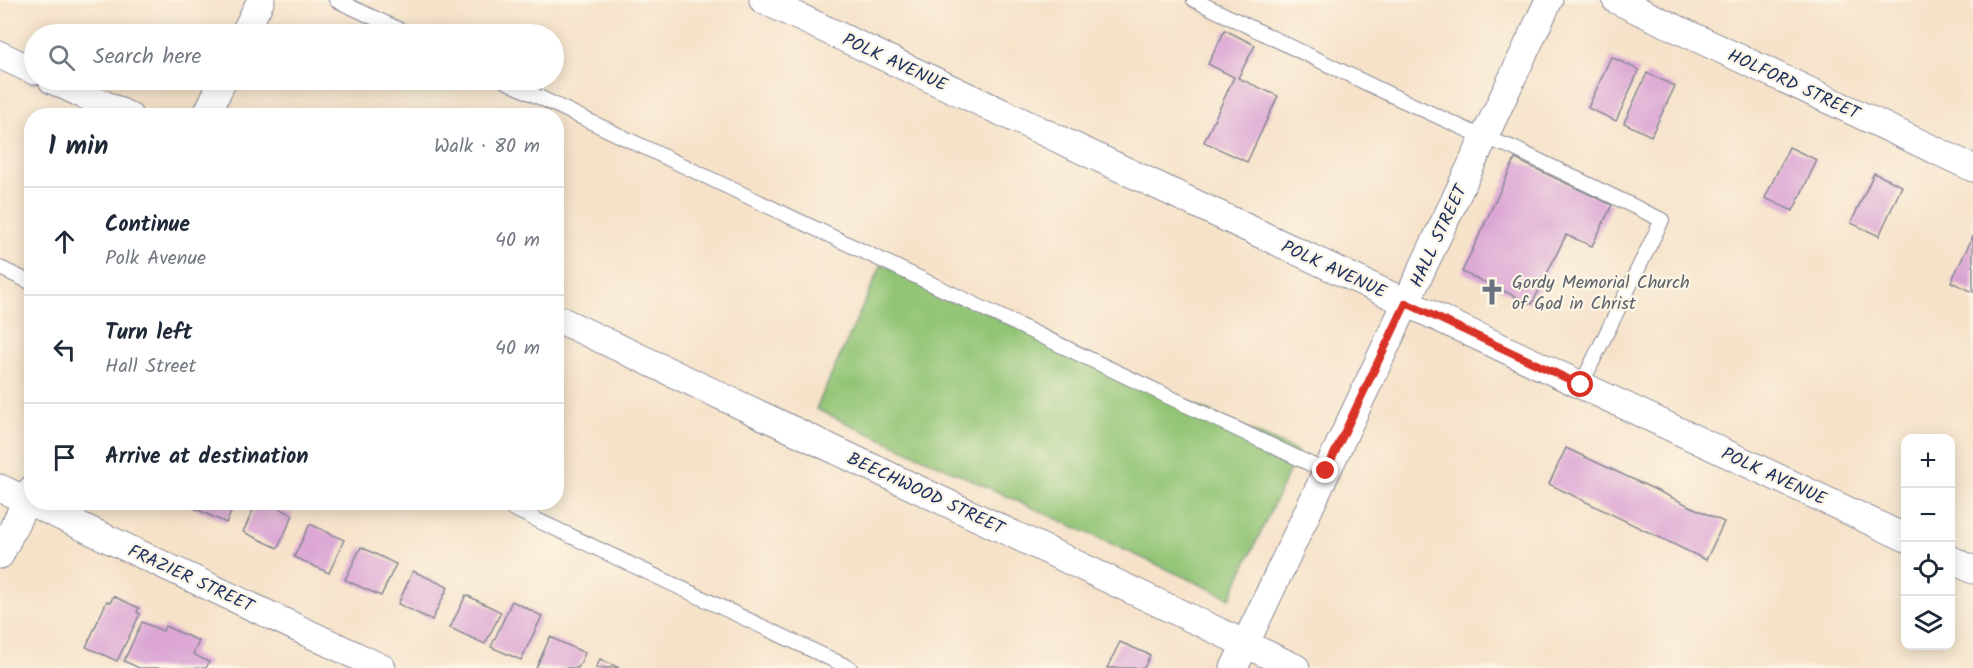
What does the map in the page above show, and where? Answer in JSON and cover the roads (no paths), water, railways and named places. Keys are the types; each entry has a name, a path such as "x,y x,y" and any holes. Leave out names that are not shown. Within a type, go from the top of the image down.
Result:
{"street":[{"path":"249,24 261,0"},
{"name":"POLK AVENUE","path":"763,0 1901,536"},
{"name":"HALL STREET","path":"1234,668 1549,0"},
{"name":"HOLFORD STREET","path":"1616,0 1973,168"},
{"path":"0,55 24,66"},
{"path":"73,90 112,108"},
{"path":"210,108 218,90"},
{"name":"BEECHWOOD STREET","path":"564,322 1296,668"},
{"name":"FRAZIER STREET","path":"0,488 24,494"},
{"path":"0,555 24,505"},
{"name":"FRAZIER STREET","path":"60,510 382,668"},
{"path":"1955,561 1973,570"}],"lane":[{"path":"336,0 387,24"},
{"path":"1194,0 1485,138 1511,147 1662,220 1581,385"},
{"path":"524,90 562,108"},
{"path":"564,109 1326,471"},
{"path":"0,268 24,279"},
{"path":"516,510 850,668"}],"place":[{"name":"Gordy Memorial Church of God in Christ","path":"1492,292"}]}
